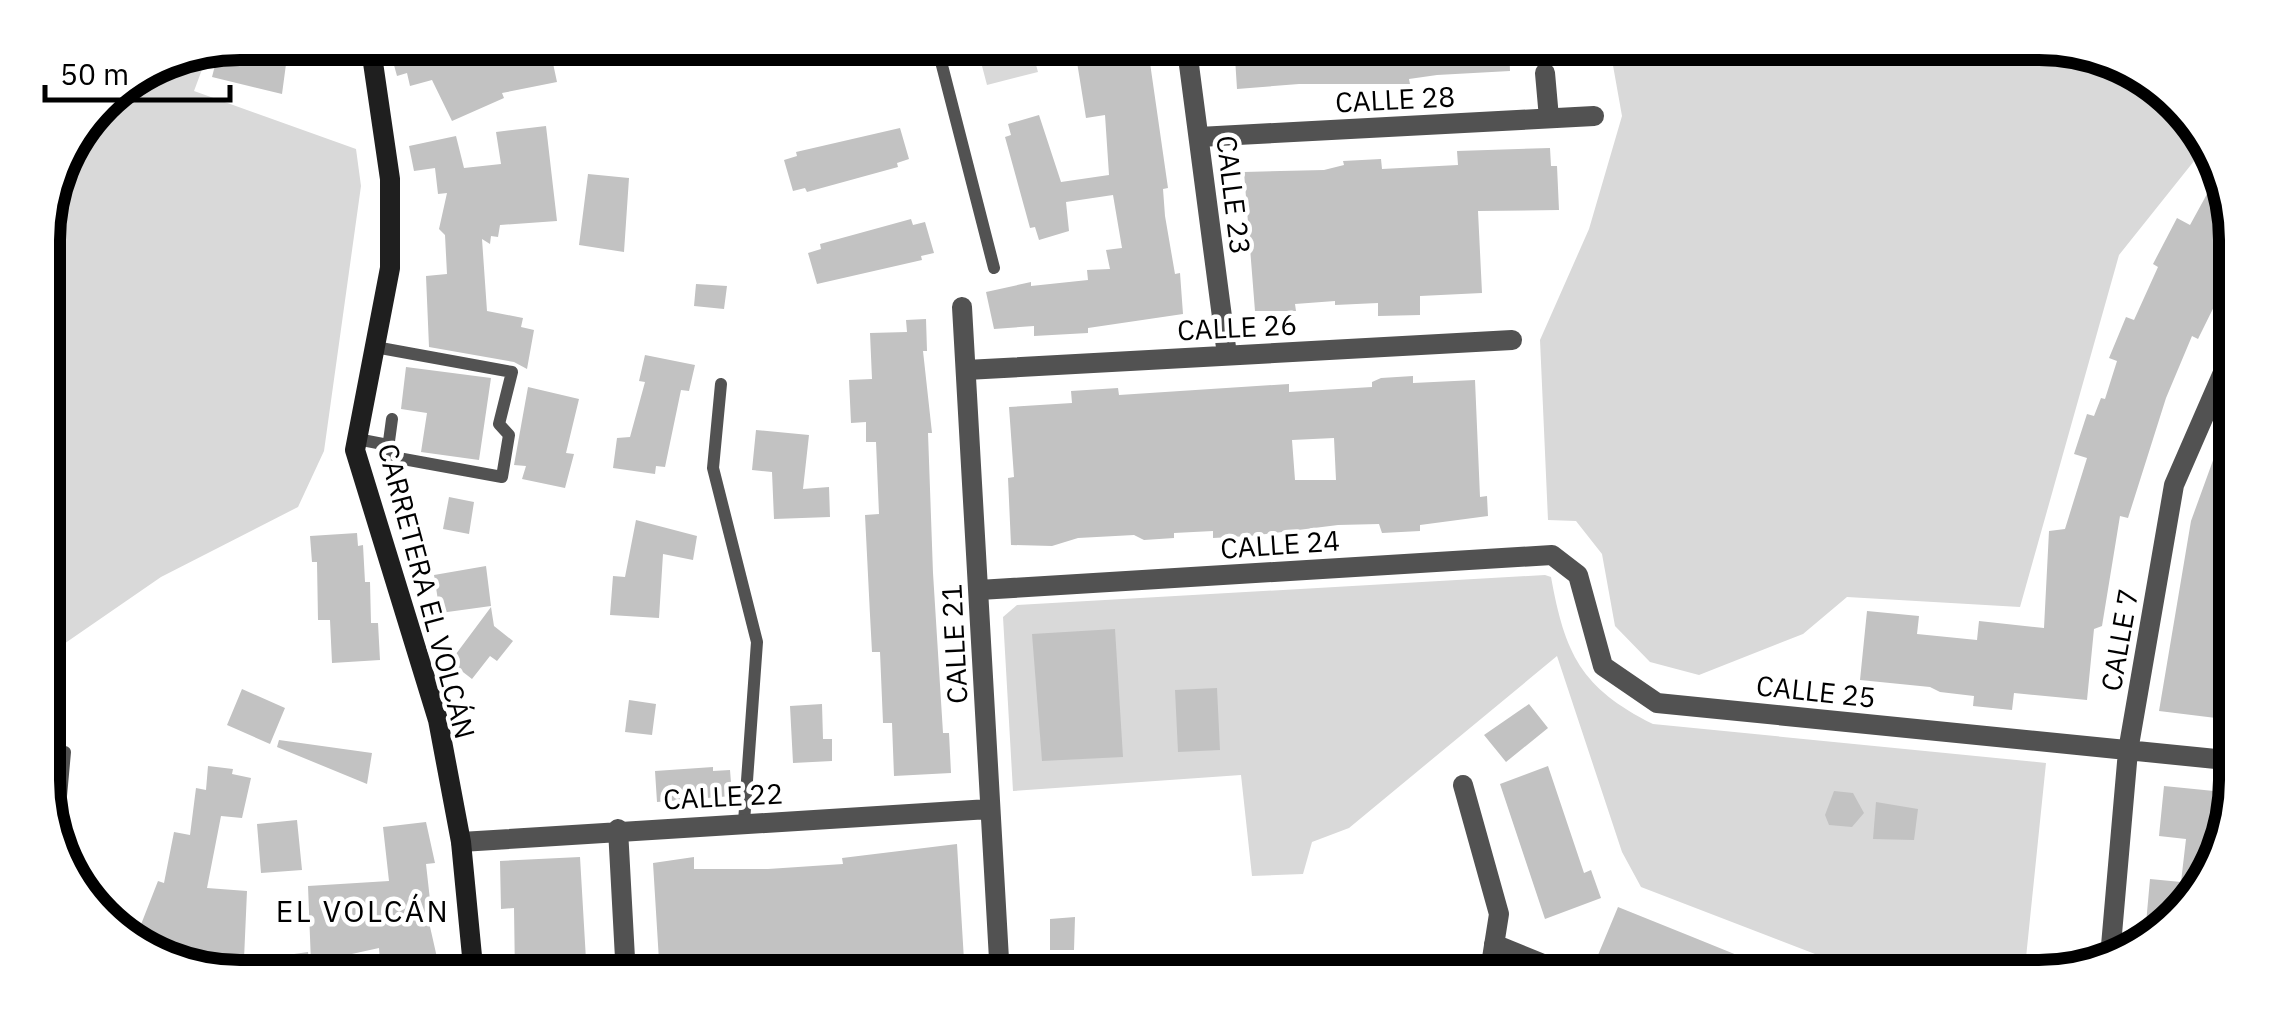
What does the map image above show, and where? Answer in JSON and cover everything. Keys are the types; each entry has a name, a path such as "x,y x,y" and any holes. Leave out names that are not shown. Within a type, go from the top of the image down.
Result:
{"street":[{"name":"CARRETERA EL VOLCÁN","path":"373,60 390,179 390,268 355,450 438,720 461,842 472,960"},
{"name":"CALLE 23","path":"1188,60 1228,355"},
{"path":"1545,73 1549,118"},
{"name":"CALLE 28","path":"1199,137 1594,116"},
{"name":"CALLE 21","path":"962,307 999,960"},
{"name":"CALLE 26","path":"966,370 1512,340"},
{"name":"CALLE 7","path":"2111,944 2128,751 2174,485 2219,382"},
{"name":"CALLE 24","path":"979,590 1552,555 1578,575"},
{"name":"CALLE 25","path":"1578,575 1603,666 1656,702 2219,759"},
{"path":"1463,786 1497,902 1492,960"},
{"name":"CALLE 22","path":"461,842 989,808"},
{"path":"618,829 625,960"},
{"path":"1494,944 1533,960"}],"lane":[{"path":"941,60 994,268"},
{"path":"375,347 512,372 498,424 509,435 502,478 387,456 392,419"},
{"path":"721,384 714,468 757,642 744,822"},
{"path":"357,439 388,445"},
{"path":"61,794 65,752"}],"shaded area":[{"path":"980,60 1035,60 1038,72 987,85"},
{"path":"1612,60 2039,60 2074,63 2129,84 2149,97 2182,130 2198,156 2119,255 2020,607 1847,597 1803,634 1699,675 1650,662 1615,626 1602,554 1576,521 1548,520 1540,340 1589,229 1622,116"},
{"path":"204,64 194,91 356,149 361,186 324,451 298,507 161,577 60,647 60,228 74,171 97,130 130,97 150,84"},
{"path":"1551,577 1563,627 1580,666 1609,697 1653,724 2046,763 2026,960 1831,960 1641,887 1622,852 1557,656 1349,828 1312,842 1303,874 1252,876 1241,775 1013,791 1003,617 1017,605"}],"building":[{"path":"287,60 282,94 212,77 216,62"},
{"path":"393,60 502,60 504,64 552,60 557,82 502,93 504,98 452,121 432,80 410,86 407,73 397,76"},
{"path":"1150,60 1168,188 1163,189 1165,216 1175,274 1180,273 1183,314 1088,328 1088,333 1034,336 1034,326 994,329 986,292 1031,282 1031,286 1088,280 1087,270 1110,269 1106,250 1122,248 1113,195 1066,202 1069,231 1039,240 1035,227 1030,228 1005,137 1011,135 1008,124 1039,115 1061,182 1109,175 1105,115 1086,118 1077,62"},
{"path":"1235,60 1510,60 1510,71 1437,75 1409,79 1410,84 1299,84 1237,89"},
{"path":"546,126 557,221 500,225 498,237 491,236 490,244 482,239 487,311 523,318 521,327 534,330 527,369 514,362 429,347 426,276 447,274 445,235 439,229 447,193 438,194 435,168 414,171 409,146 456,136 464,168 501,164 496,132"},
{"path":"900,128 909,159 897,163 898,167 807,192 805,188 793,191 784,160 797,156 796,152"},
{"path":"1550,148 1551,166 1557,166 1559,210 1478,211 1482,293 1420,296 1420,315 1378,316 1378,303 1335,305 1335,301 1295,304 1296,311 1255,311 1244,172 1324,170 1344,165 1343,161 1381,159 1382,169 1458,165 1457,151"},
{"path":"588,174 629,178 624,252 579,245"},
{"path":"2211,187 2219,240 2219,296 2198,339 2192,336 2166,398 2128,518 2120,516 2102,626 2094,629 2087,700 2014,693 2012,710 1973,706 1974,696 1930,687 1860,680 1867,611 1919,616 1917,634 1977,640 1979,621 2044,628 2049,531 2065,529 2087,458 2074,454 2087,414 2094,416 2101,398 2105,399 2117,361 2109,358 2126,317 2134,320 2158,267 2153,264 2177,218 2190,225"},
{"path":"911,219 913,225 925,222 934,253 921,256 922,260 817,284 808,253 821,249 820,244"},
{"path":"696,284 727,286 724,309 694,306"},
{"path":"926,319 927,351 923,351 932,433 928,433 933,573 943,733 949,733 951,773 894,776 892,723 883,723 880,652 872,652 870,615 865,515 879,514 876,442 866,442 866,422 851,423 849,380 872,379 870,333 907,332 906,320"},
{"path":"645,355 695,365 689,391 681,390 665,467 656,466 655,474 613,468 617,438 630,437 645,382 639,381"},
{"path":"406,367 491,378 479,460 421,452 427,413 401,409"},
{"path":"1413,376 1413,383 1475,380 1480,497 1487,496 1488,516 1420,525 1420,531 1382,533 1379,524 1338,525 1250,536 1213,538 1213,531 1174,533 1174,538 1144,540 1134,535 1078,538 1052,546 1011,545 1008,478 1014,477 1009,407 1072,403 1071,391 1118,388 1119,395 1289,384 1289,392 1372,387 1372,382","holes":["1334,438 1336,480 1295,480 1292,440"]},
{"path":"528,387 579,399 566,453 574,454 565,488 522,479 526,466 514,465"},
{"path":"756,430 809,435 803,489 829,487 830,517 774,519 772,472 752,470"},
{"path":"2219,444 2216,718 2159,711 2191,521"},
{"path":"449,497 474,502 469,534 443,529"},
{"path":"636,520 697,536 693,560 663,554 659,618 610,615 613,576 625,577"},
{"path":"357,533 358,546 363,545 365,582 370,582 371,623 378,623 380,660 332,663 330,620 318,620 317,562 312,562 310,536"},
{"path":"486,566 491,606 440,613 434,575"},
{"path":"491,607 494,626 513,641 497,661 490,656 472,679 450,662"},
{"path":"1115,629 1123,757 1042,761 1032,634"},
{"path":"1217,688 1220,750 1178,752 1175,690"},
{"path":"242,689 285,708 270,744 227,725"},
{"path":"629,700 656,704 652,735 625,732"},
{"path":"822,704 823,739 832,739 832,761 793,763 790,706"},
{"path":"1529,704 1548,728 1506,762 1484,735"},
{"path":"279,740 372,753 367,784 277,747"},
{"path":"208,766 233,769 232,774 251,778 242,818 221,816 207,888 247,891 244,959 193,954 140,929 158,881 164,883 174,832 190,835 196,788 206,790"},
{"path":"1548,766 1584,873 1591,870 1601,898 1545,919 1500,784"},
{"path":"713,767 713,771 730,770 732,796 657,802 655,771"},
{"path":"2164,786 2218,791 2216,815 2195,870 2174,899 2146,925 2150,879 2181,882 2186,839 2159,836"},
{"path":"1834,791 1853,793 1864,813 1852,827 1829,825 1825,815"},
{"path":"1876,802 1918,809 1914,840 1873,839"},
{"path":"297,820 302,870 261,873 257,824"},
{"path":"426,822 435,863 426,864 431,909 426,909 438,960 380,960 379,948 311,960 308,886 389,881 383,827"},
{"path":"957,844 964,960 659,960 653,863 694,857 694,869 768,869 843,864 842,858"},
{"path":"580,857 586,960 515,960 514,908 501,909 500,861"},
{"path":"1618,907 1749,960 1611,960 1598,955"},
{"path":"1075,917 1074,950 1050,950 1050,919"},
{"path":"308,952 309,960 266,960"}],"district":[{"name":"EL VOLCÁN","path":"363,910"}]}
